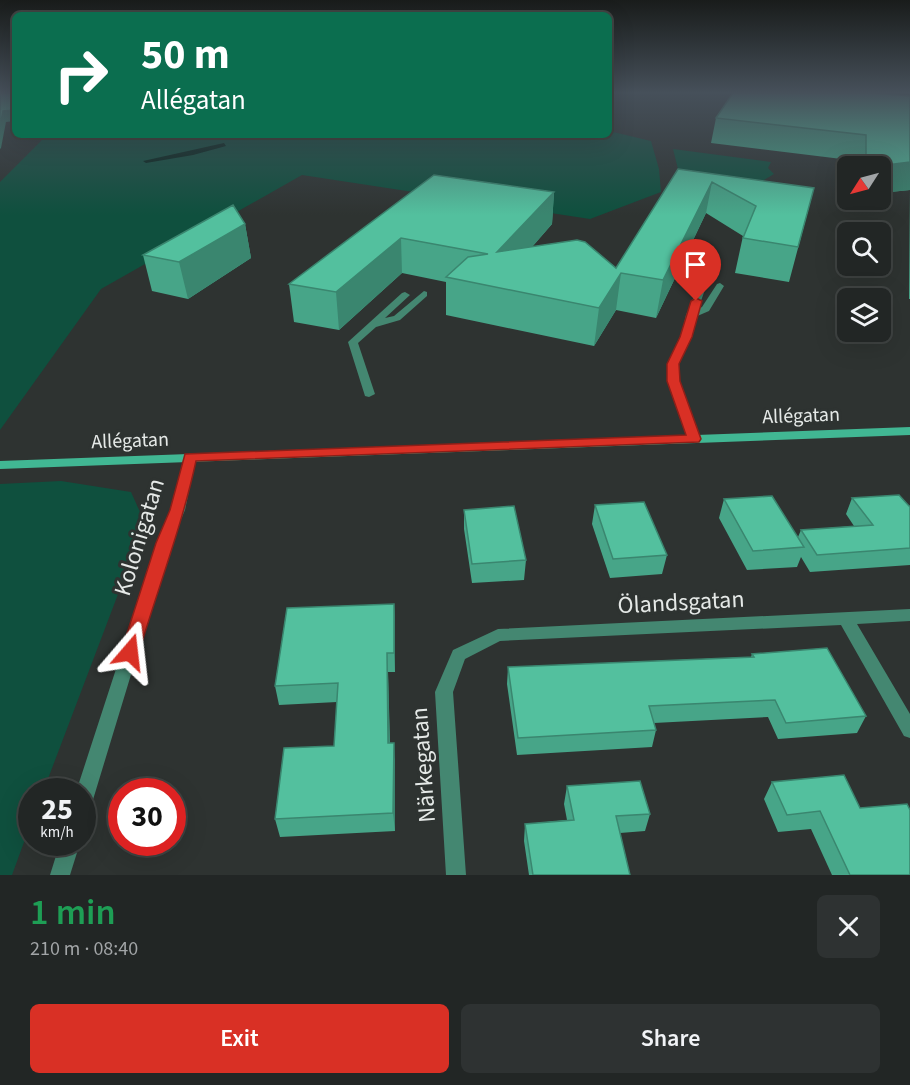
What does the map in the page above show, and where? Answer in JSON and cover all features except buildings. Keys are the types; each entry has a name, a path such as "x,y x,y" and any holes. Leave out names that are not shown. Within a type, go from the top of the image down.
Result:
{"street":[{"path":"691,315 706,309 720,286"},
{"path":"694,439 674,381 673,364 686,337 691,315 702,287"},
{"path":"374,325 397,318 424,294"},
{"path":"369,394 353,342 405,295"},
{"name":"Allégatan","path":"0,465 910,431"},
{"name":"Kolonigatan","path":"90,778 164,543 178,510 190,457"},
{"name":"Ölandsgatan","path":"459,655 498,635 910,615"},
{"path":"845,618 910,730"},
{"name":"Närkegatan","path":"456,875 444,693 459,655"},
{"path":"60,875 66,856"}],"green space":[{"path":"612,134 621,134 651,141 659,169 661,192 590,219 302,175 101,289 0,430 0,182 44,138 612,138"},
{"path":"673,149 771,162 768,168 774,174 754,186 681,181"},
{"path":"61,481 131,492 145,523 48,778 18,778 19,856 12,875 0,875 0,484"}],"waterway":[{"path":"146,161 224,145"}],"route":[{"path":"130,652 164,543 178,510 190,457 694,439 674,381 673,364 686,337 696,301"}]}
